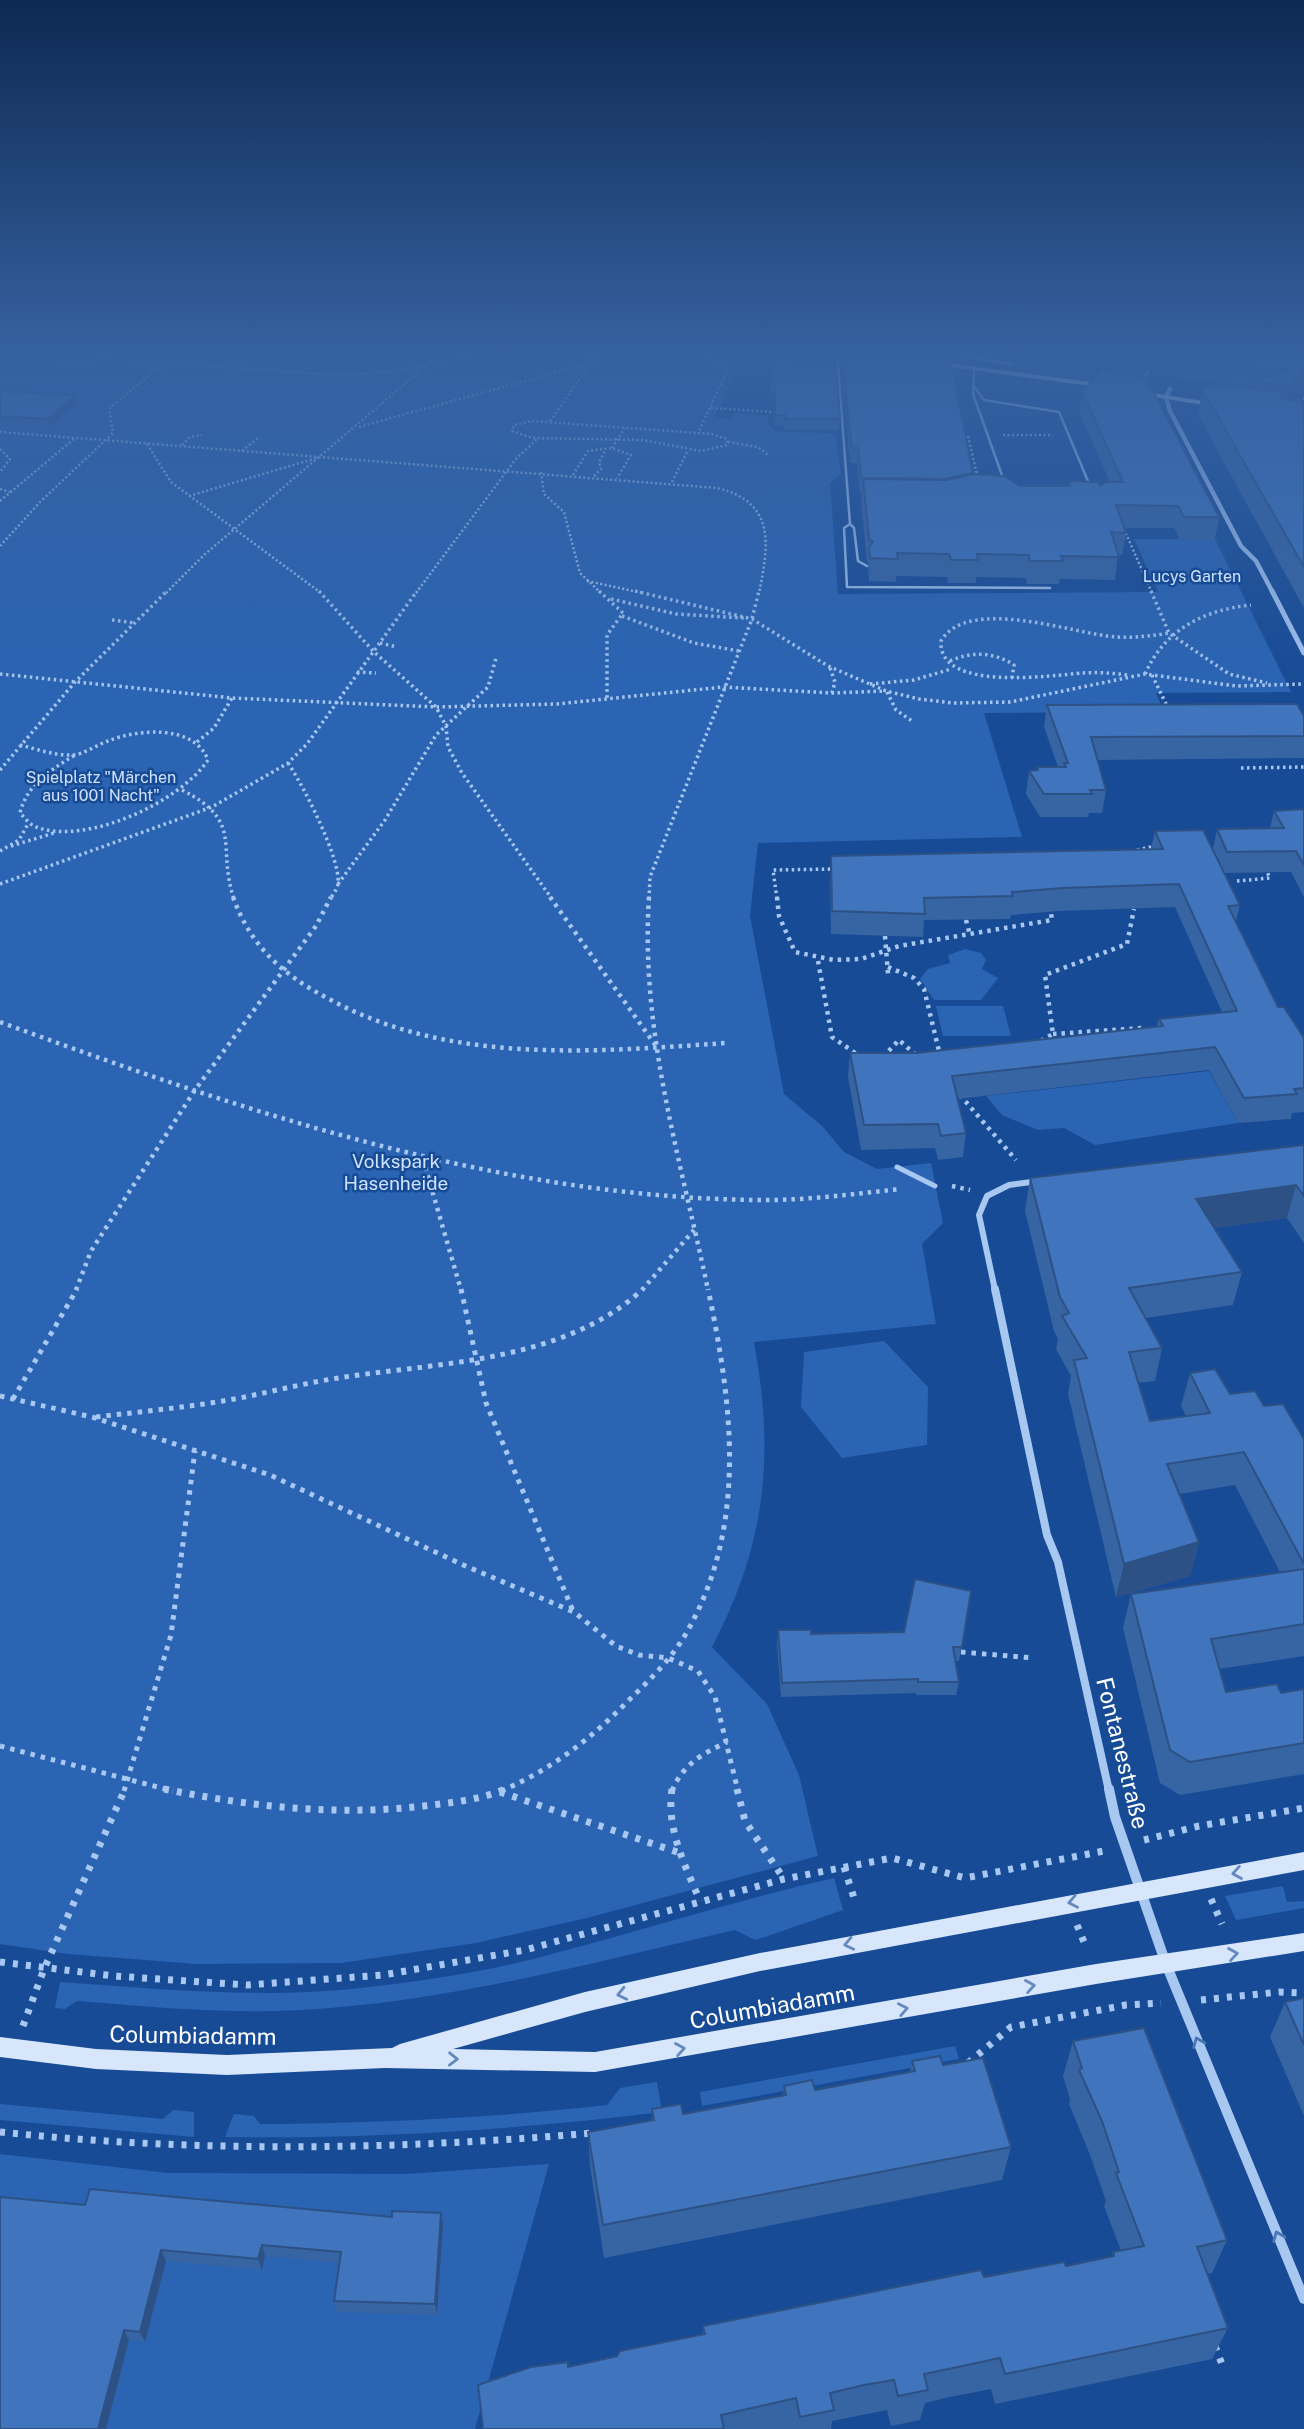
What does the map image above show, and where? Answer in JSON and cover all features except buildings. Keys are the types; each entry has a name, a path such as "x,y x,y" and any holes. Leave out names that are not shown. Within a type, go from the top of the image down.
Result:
{"main road":[{"name":"Columbiadamm","path":"385,2058 585,2002 760,1962 1140,1889 1304,1861"},
{"name":"Columbiadamm","path":"7,2048 96,2059 227,2065 385,2058 595,2062 1304,1942"}],"street":[{"path":"1199,465 1241,546 1256,561 1304,653"},
{"name":"Fontanestraße","path":"1049,1180 1009,1185 987,1196 979,1215 1046,1535 1058,1562 1108,1795 1166,1964 1304,2299"}],"lane":[{"path":"846,465 850,524 854,528 858,562 867,566"},
{"path":"999,465 1007,490"},
{"path":"1081,465 1093,494"},
{"path":"848,497 861,497"},
{"path":"850,524 844,528 847,587 1050,588"},
{"path":"897,1167 935,1186"}],"path":[{"path":"0,501 43,465"},
{"path":"0,546 41,501 79,465"},
{"path":"160,465 171,482 234,530 302,576 333,603 373,651 436,707 446,726 448,747 462,773 657,1047"},
{"path":"189,496 290,465"},
{"path":"0,769 75,682 135,623 234,530 310,465"},
{"path":"0,1746 128,1782 222,1799 356,1811 417,1809 498,1792 541,1772 575,1749 611,1718 668,1658 687,1632 705,1594 718,1552 732,1465 729,1403 717,1318 686,1197 657,1047 646,951 645,911 650,877 752,619 763,576 765,541 761,514 748,500 726,490 672,482 446,465"},
{"path":"0,884 212,807 288,763 307,744 333,704 512,465"},
{"path":"573,475 579,465"},
{"path":"593,476 601,469 600,465"},
{"path":"617,478 625,465"},
{"path":"672,482 680,465"},
{"path":"541,472 544,494 564,512 577,568 620,609 622,616"},
{"path":"0,489 11,492"},
{"path":"1124,529 1169,633 1212,665 1229,674 1276,685"},
{"path":"587,580 712,607 752,619 828,666 868,684 886,691 953,703 1010,702 1128,675 1145,674 1226,685 1304,684"},
{"path":"608,598 677,614 752,619"},
{"path":"1128,675 1109,671 1012,678 975,673 950,661 941,649 945,634 969,622 990,618 1026,620 1115,639 1144,639 1169,633 1199,618 1251,605"},
{"path":"622,616 694,643 739,651"},
{"path":"607,699 607,635 622,616"},
{"path":"112,620 135,623"},
{"path":"1145,674 1169,633"},
{"path":"380,643 397,647"},
{"path":"950,661 970,653 995,657 1014,666 1012,678"},
{"path":"13,1399 72,1301 91,1251 195,1090 316,926 338,885 385,820 417,762 446,726 488,687 496,658"},
{"path":"828,666 835,682 832,693"},
{"path":"868,684 914,680 951,669"},
{"path":"357,672 376,673"},
{"path":"0,674 232,698 436,707 607,699 723,687 832,693 886,691"},
{"path":"1152,674 1170,710"},
{"path":"886,691 892,706 900,715 912,720"},
{"path":"197,742 214,729 232,698"},
{"path":"0,851 61,832 116,821 182,790 206,767 207,754 197,742 171,734 144,733 113,738 75,755 44,776 25,797 20,813 29,824 61,832"},
{"path":"19,745 75,755"},
{"path":"288,763 299,779 322,830 332,856 338,885"},
{"path":"1241,768 1304,767"},
{"path":"182,790 212,807 225,825 230,887 243,922 257,945 282,972 322,998 374,1020 456,1042 564,1051 726,1043"},
{"path":"11,846 29,824"},
{"path":"1126,852 1164,846"},
{"path":"1237,881 1270,878 1264,866"},
{"path":"838,869 773,870 779,916 795,952 818,961 886,954 900,946 1052,920 1051,913"},
{"path":"1053,1034 1045,975 1127,944 1134,909"},
{"path":"966,920 970,935"},
{"path":"885,936 888,974"},
{"path":"818,961 832,1037 864,1059"},
{"path":"887,967 914,978 925,989 939,1051"},
{"path":"0,1021 195,1090 423,1159 570,1185 686,1197 810,1199 935,1186"},
{"path":"1030,1047 1053,1034 1145,1028"},
{"path":"875,1066 899,1040 918,1056"},
{"path":"933,1058 939,1051 952,1050"},
{"path":"958,1093 1016,1160"},
{"path":"423,1159 456,1268 485,1404 574,1612"},
{"path":"92,1418 221,1401 343,1377 475,1357 551,1340 595,1323 639,1294 673,1258 694,1229"},
{"path":"0,1396 92,1418 270,1475 461,1564 574,1612 616,1646 639,1655 668,1658 698,1671 710,1686 727,1742 745,1821 784,1879"},
{"path":"7,2048 128,1782 171,1635 195,1451"},
{"path":"961,1652 1033,1658"},
{"path":"700,1901 681,1854 669,1811 677,1775 685,1763 702,1751 727,1742"},
{"path":"498,1792 681,1854"},
{"path":"0,1962 44,1969 247,1985 383,1976 525,1950 784,1879 892,1858 965,1878 1092,1856 1189,1828 1304,1808"},
{"path":"844,1867 855,1901"},
{"path":"1210,1896 1222,1924"},
{"path":"1076,1920 1086,1947"},
{"path":"1268,1993 1286,1990 1304,1993"},
{"path":"958,2069 1011,2027 1082,2014"},
{"path":"0,2132 206,2149 425,2147 604,2132"},
{"path":"1211,2334 1223,2367"}],"green space":[{"name":"Volkspark Hasenheide","path":"0,465 840,465 841,474 830,483 838,594 1158,592 1134,539 1215,539 1291,692 1156,693 1164,712 984,713 1022,837 758,843 750,916 784,1094 823,1127 844,1152 877,1169 931,1163 943,1223 922,1244 936,1324 754,1342 764,1423 761,1499 755,1535 744,1572 712,1647 767,1704 799,1775 818,1856 587,1918 476,1943 341,1963 196,1964 68,1954 0,1944"},
{"path":"965,949 981,953 986,960 982,969 998,978 981,1000 934,1000 920,979 928,969 950,963 948,955"},
{"path":"936,1006 1003,1006 1011,1036 943,1036"},
{"path":"1209,1071 1238,1123 1095,1145 1064,1128 1038,1130 1002,1115 986,1096"},
{"path":"884,1341 928,1387 927,1445 842,1458 801,1407 804,1352"},
{"path":"834,1878 843,1910 765,1937 755,1940 735,1930 465,1990 356,2006 301,2010 161,2008 77,2001 65,2009 55,2008 60,1982 210,1992 286,1993 361,1988 455,1975 525,1961"},
{"path":"1283,1886 1287,1902 1304,1901 1304,1908 1236,1920 1225,1896"},
{"path":"955,2046 959,2059 702,2106 700,2092"},
{"path":"657,2082 662,2112 444,2132 225,2137 234,2114 254,2116 260,2124 390,2121 521,2113 607,2105 620,2088"},
{"path":"0,2104 163,2119 173,2110 194,2112 194,2137 0,2120"},
{"path":"0,2154 168,2173 406,2174 549,2164 475,2429 0,2429"}],"park label":[{"name":"Lucys Garten","path":"1192,576"},
{"name":"Spielplatz \"Märchen aus 1001 Nacht\"","path":"101,786"}]}
